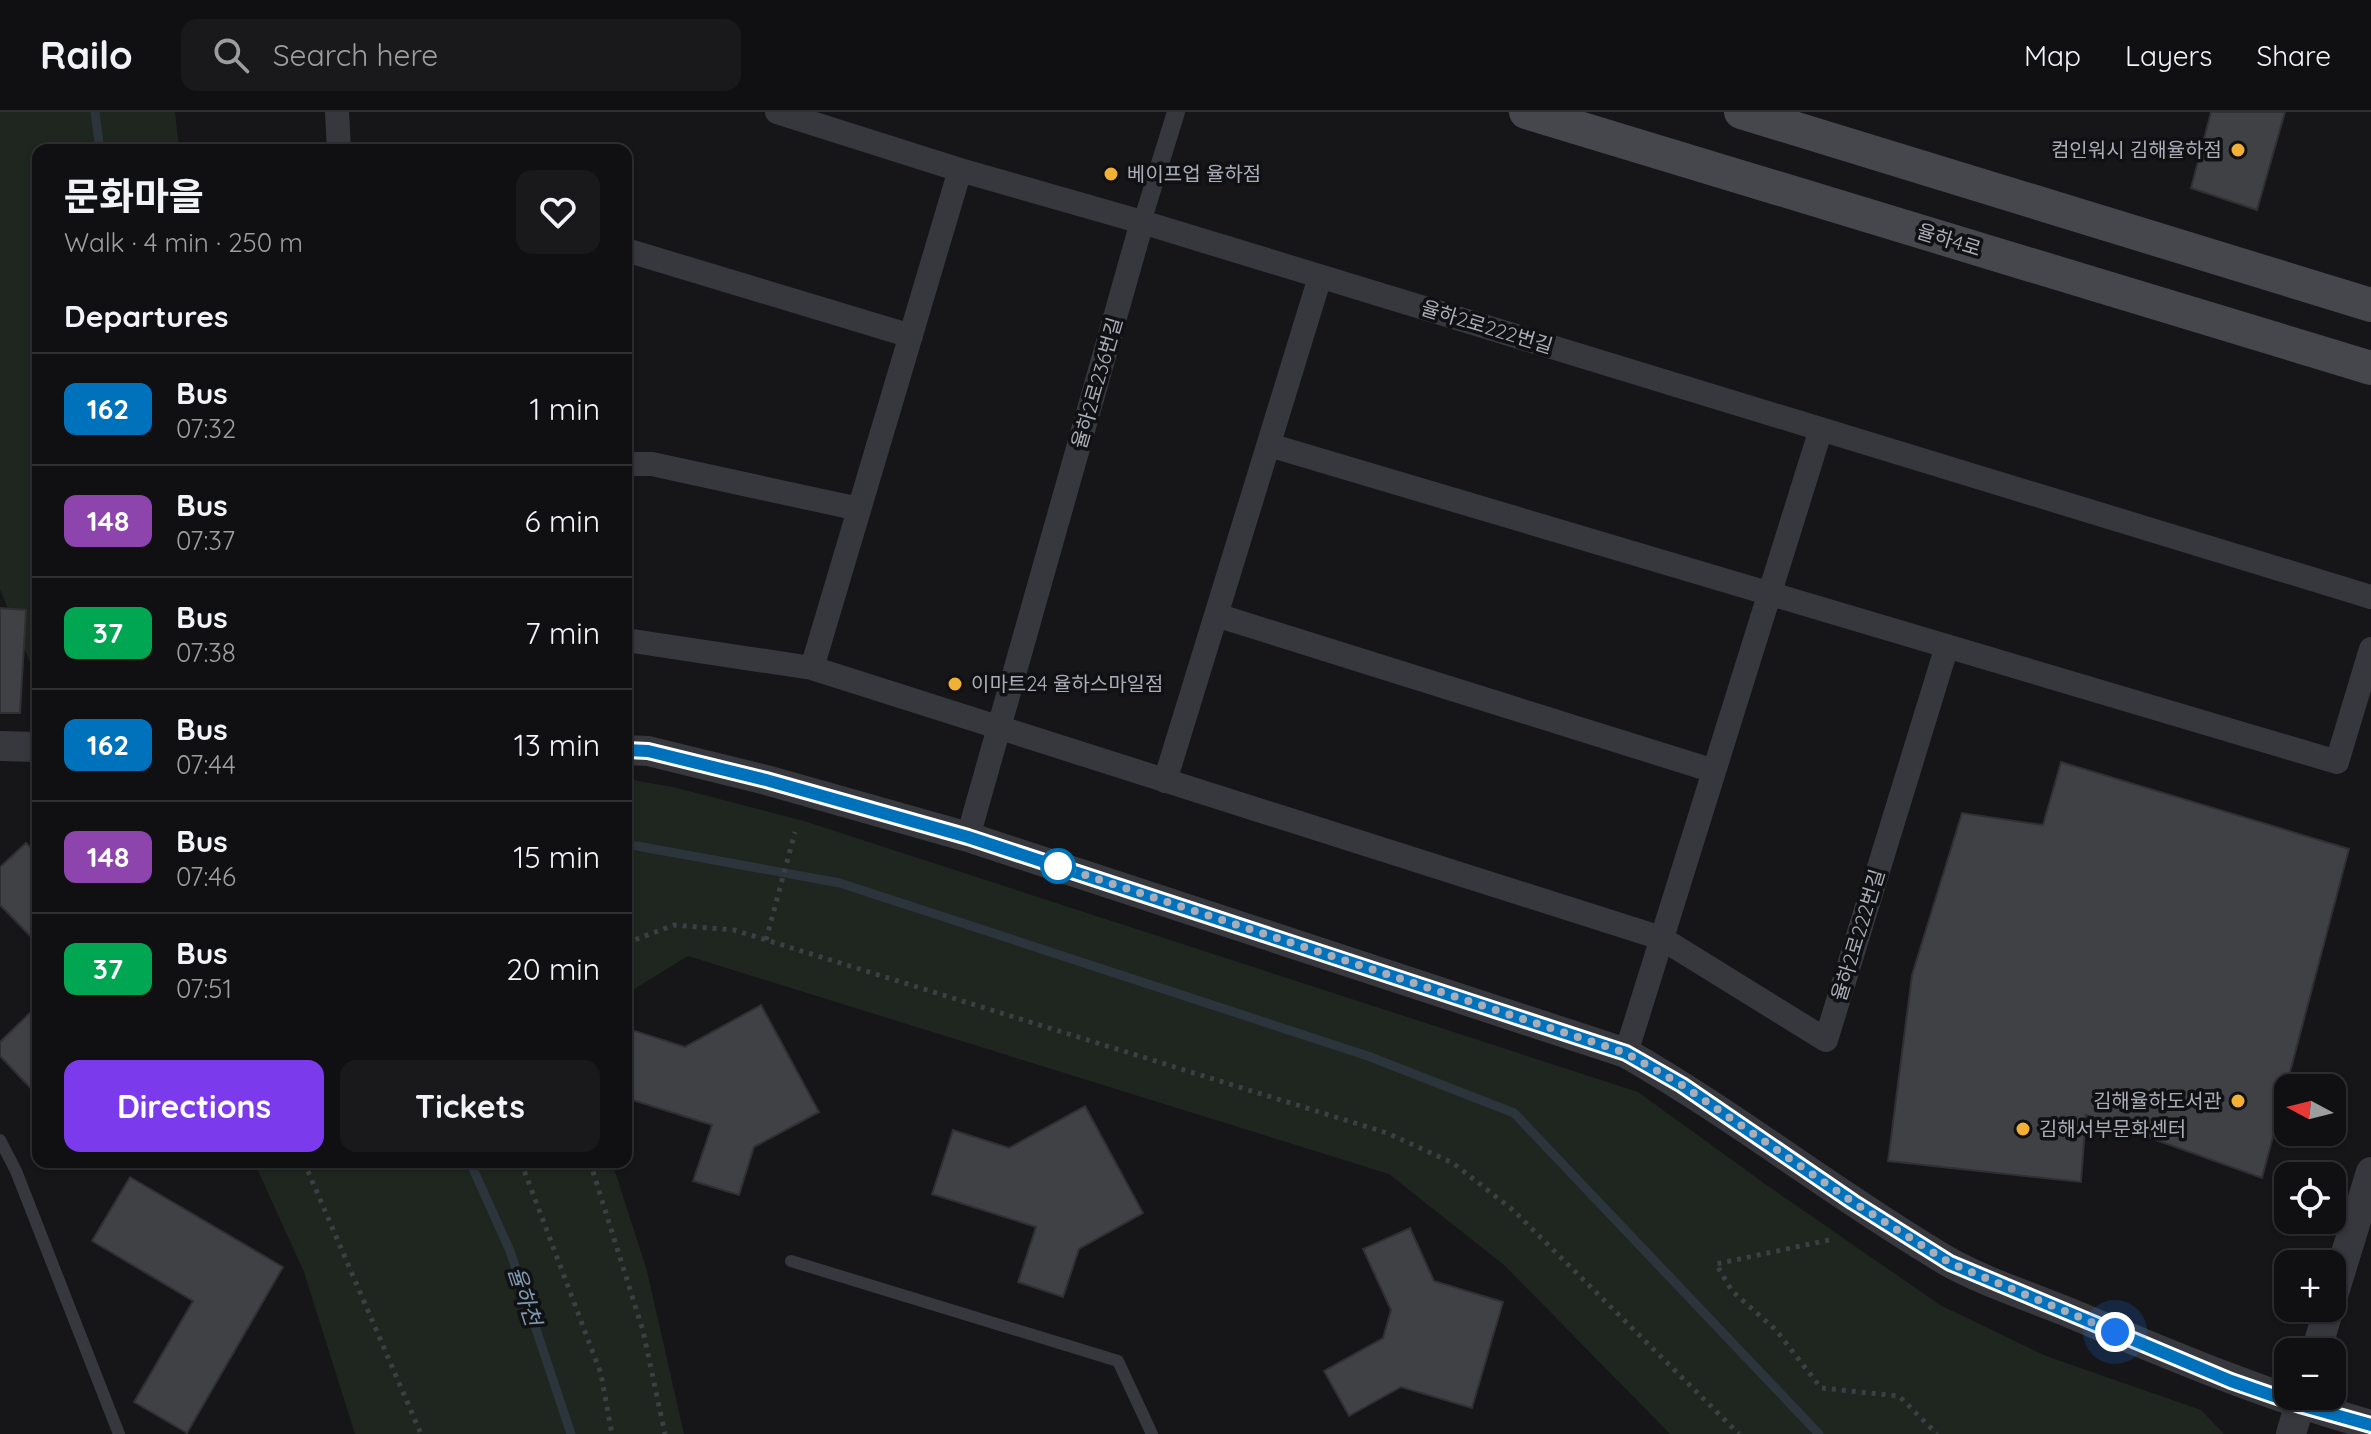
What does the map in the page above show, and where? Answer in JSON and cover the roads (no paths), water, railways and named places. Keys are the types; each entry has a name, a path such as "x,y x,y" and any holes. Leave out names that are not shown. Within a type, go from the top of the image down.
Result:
{"main road":[{"name":"율하4로","path":"1526,112 2371,368"},
{"path":"1741,112 2371,305"}],"street":[{"path":"337,112 339,144"},
{"path":"777,112 960,170 1142,222 1176,112"},
{"path":"812,668 960,170"},
{"name":"율하2로222번길","path":"1142,222 2371,597"},
{"name":"율하2로236번길","path":"968,837 1142,222"},
{"path":"632,252 911,336"},
{"path":"1165,781 1320,277"},
{"path":"1626,1053 1821,429"},
{"path":"1269,445 2337,762 2371,649"},
{"path":"632,464 652,464 859,509"},
{"path":"1216,615 1714,771"},
{"path":"632,641 812,668 999,726"},
{"name":"율하2로222번길","path":"999,726 1661,938 1826,1040 1947,646"},
{"path":"0,746 32,747"},
{"path":"632,750 648,751 766,780 968,837 1626,1053 1682,1085 1853,1202 1950,1263 2298,1412 2371,1425"},
{"path":"2346,1253 2371,1172"}],"lane":[{"path":"0,1140 16,1171 119,1434"},
{"path":"791,1261 1118,1361 1152,1434"}],"waterway":[{"name":"율하천","path":"95,112 99,144"},
{"path":"632,845 840,883 1368,1056 1514,1113 1819,1434"},
{"name":"율하천","path":"473,1168 510,1251 571,1434"}],"place":[{"name":"컴인워시 김해율하점","path":"2238,150"},
{"name":"베이프업 율하점","path":"1111,174"},
{"name":"이마트24 율하스마일점","path":"955,684"},
{"name":"김해율하도서관","path":"2238,1101"},
{"name":"김해서부문화센터","path":"2023,1129"}]}
